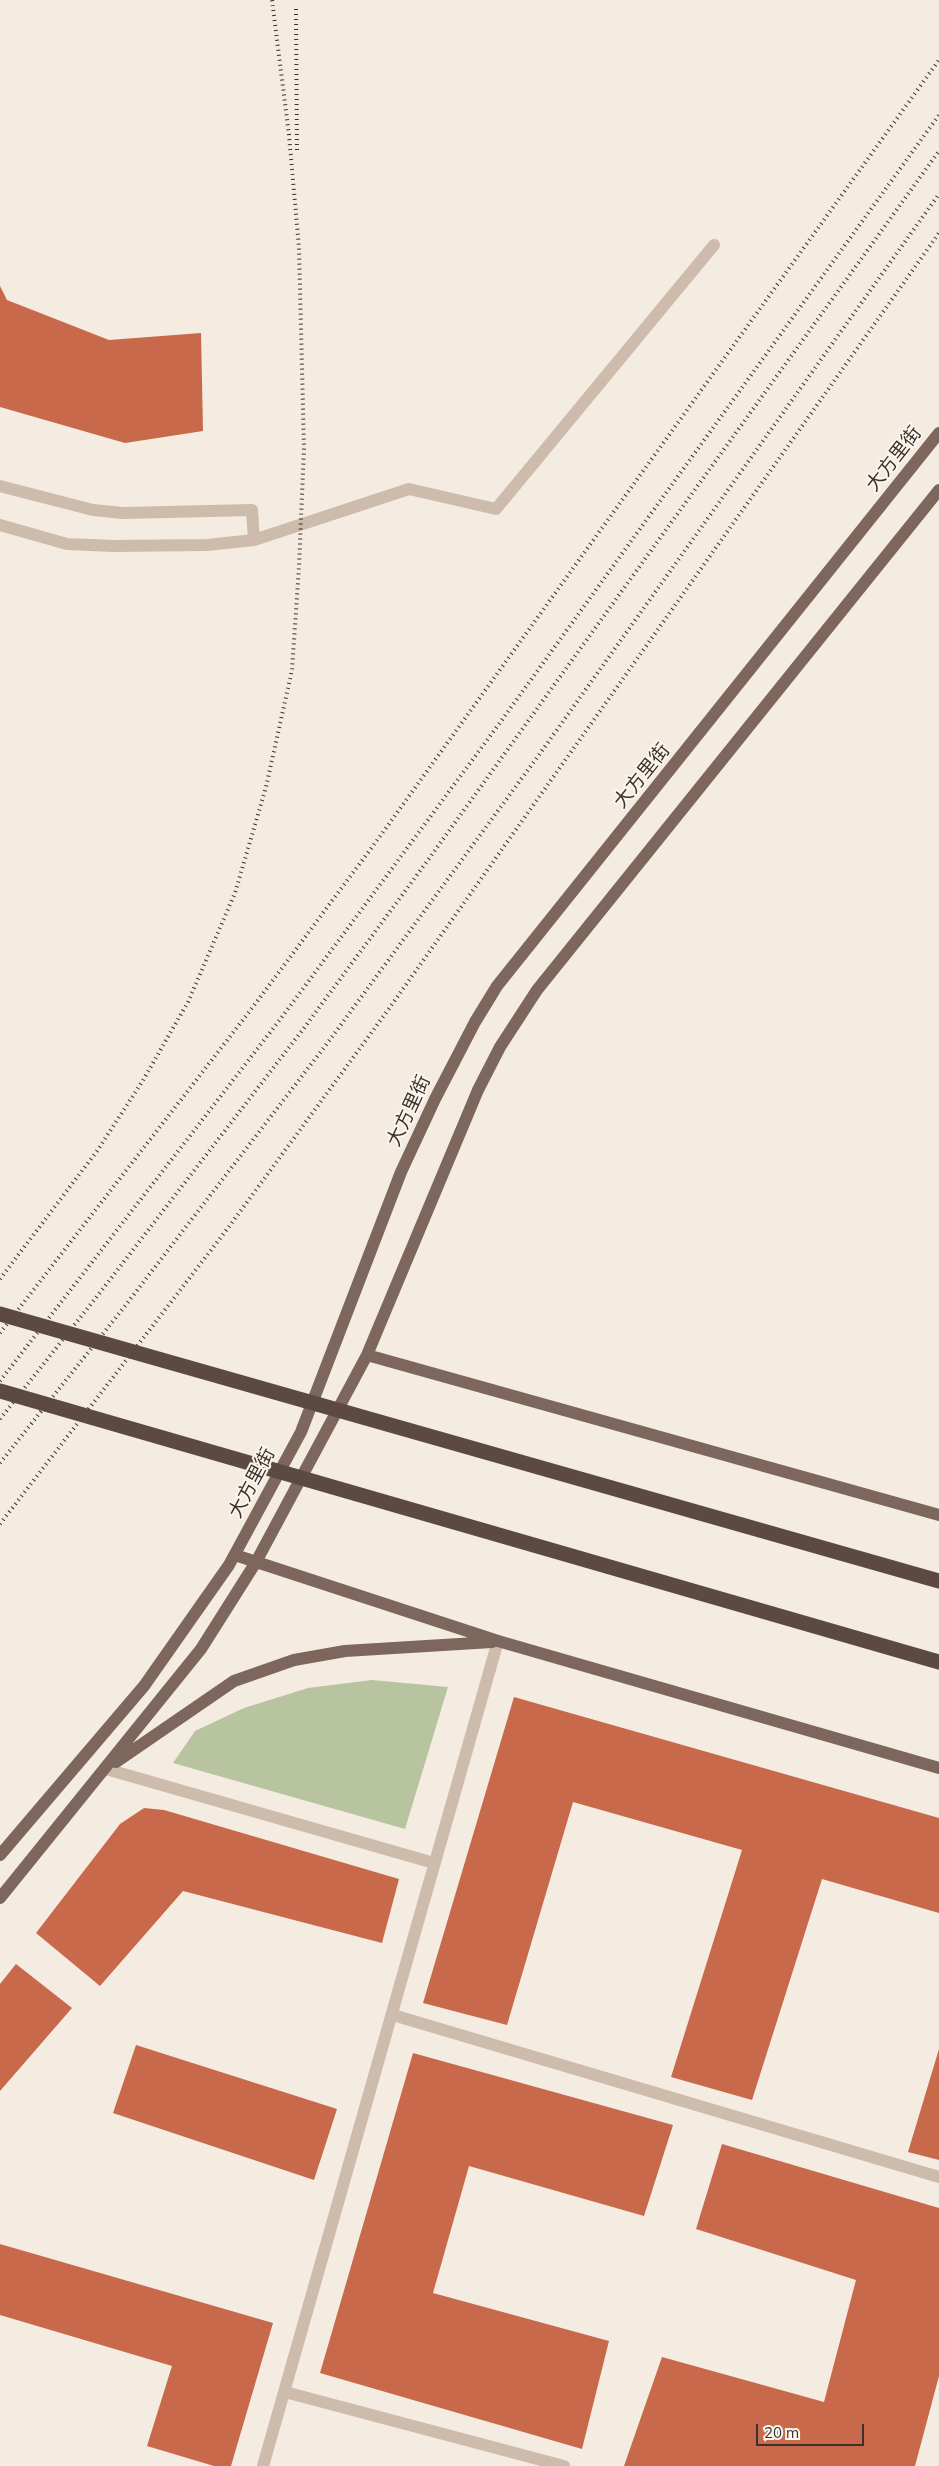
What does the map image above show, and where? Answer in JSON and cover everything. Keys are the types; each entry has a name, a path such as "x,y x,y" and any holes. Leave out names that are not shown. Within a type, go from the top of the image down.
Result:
{"highway":[{"path":"0,1314 939,1581"},
{"path":"0,1391 939,1662"}],"main road":[{"name":"大方里街","path":"0,1855 144,1686 235,1555 301,1432 401,1172 447,1076 488,1000 536,936 643,806 939,433"},
{"path":"0,1898 201,1650 256,1562 367,1355 478,1090 500,1047 537,990 939,490"},
{"path":"367,1355 939,1515"},
{"path":"235,1555 498,1641 939,1768"},
{"path":"106,1769 234,1681 294,1660 345,1651 498,1641"}],"street":[{"path":"0,525 67,544 113,546 207,545 254,540 409,490 496,509 714,245"},
{"path":"0,486 93,510 123,513 252,510 254,540"},
{"path":"263,2466 498,1641"},
{"path":"106,1769 434,1862"},
{"path":"393,2015 939,2177"},
{"path":"285,2392 564,2466"}],"green space":[{"path":"372,1680 448,1687 405,1829 173,1763 195,1731 244,1708 308,1688"}],"building":[{"path":"0,286 7,300 109,340 201,333 203,431 125,443 0,407"},
{"path":"514,1697 939,1818 939,1913 822,1879 752,2100 671,2077 742,1850 573,1802 507,2025 423,2003"},
{"path":"144,1808 164,1810 399,1879 382,1943 183,1891 100,1986 36,1933 120,1824"},
{"path":"16,1964 72,2008 0,2091 0,1984"},
{"path":"136,2045 337,2109 314,2180 113,2113"},
{"path":"939,2049 939,2160 908,2152"},
{"path":"413,2053 673,2125 644,2216 469,2166 433,2293 609,2341 582,2449 320,2373"},
{"path":"722,2144 939,2208 939,2376 915,2466 624,2466 662,2357 824,2402 856,2280 696,2229"},
{"path":"0,2244 273,2323 231,2466 214,2466 147,2446 172,2366 0,2315"}],"railway":[{"path":"0,1279 97,1151 142,1082 188,1002 235,893 266,787 292,670 304,448 299,248 289,135 272,0"},
{"path":"296,9 297,153"},
{"path":"0,1333 256,1003 381,835 939,60"},
{"path":"0,1381 282,1017 499,724 939,115"},
{"path":"0,1419 304,1028 428,860 939,151"},
{"path":"0,1463 125,1306 329,1041 544,748 939,194"},
{"path":"0,1524 228,1228 388,1010 939,233"}]}
